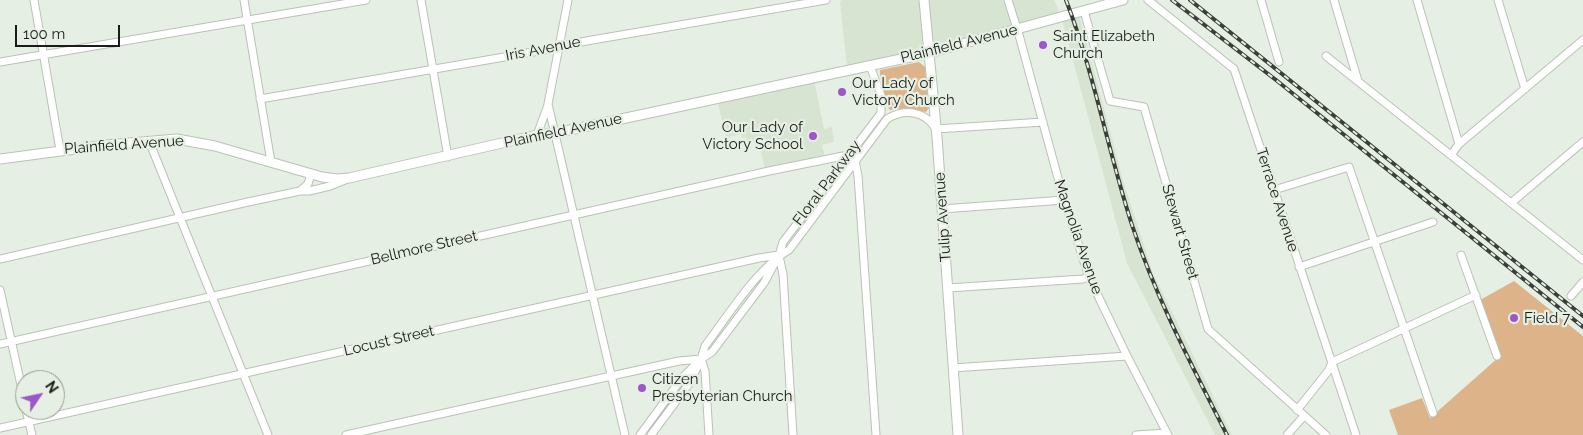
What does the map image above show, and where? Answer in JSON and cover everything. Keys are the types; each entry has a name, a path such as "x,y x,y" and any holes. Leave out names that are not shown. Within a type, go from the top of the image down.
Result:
{"main road":[{"name":"Tulip Avenue","path":"924,0 936,129 958,435"},
{"name":"Plainfield Avenue","path":"0,159 60,150 149,141 189,140 330,179 349,178 929,53 1123,0"}],"street":[{"path":"34,0 60,150"},
{"path":"244,0 271,162"},
{"path":"0,62 366,0"},
{"path":"421,0 448,157"},
{"path":"537,136 548,104 568,0"},
{"name":"Iris Avenue","path":"260,99 826,0"},
{"name":"Magnolia Avenue","path":"1008,0 1064,200 1089,277 1167,434"},
{"name":"Terrace Avenue","path":"1148,0 1234,69 1356,435"},
{"path":"1261,0 1279,62"},
{"path":"1334,0 1358,81"},
{"path":"1418,0 1459,144"},
{"path":"1498,0 1525,89"},
{"name":"Stewart Street","path":"1084,11 1110,102 1144,107 1208,329 1326,435"},
{"path":"1451,155 1459,144 1583,40"},
{"path":"1326,56 1583,260"},
{"path":"870,66 881,95 881,113 887,118 906,112 918,113 926,117 936,129 1043,122"},
{"path":"548,104 594,295 625,435"},
{"name":"Floral Parkway","path":"640,435 682,378 701,359 712,352 738,318 764,283 779,255 782,244 848,154 881,113"},
{"name":"Floral Parkway","path":"651,435 689,384 706,346 757,277 779,255 789,250 887,118"},
{"path":"149,141 268,435"},
{"path":"1511,203 1583,142"},
{"path":"848,154 856,160 858,176 876,435"},
{"name":"Bellmore Street","path":"0,344 848,154"},
{"path":"1274,190 1349,167 1433,413"},
{"path":"300,191 308,184 311,174"},
{"path":"0,259 300,191 309,191 330,186 349,178"},
{"path":"942,209 1064,200"},
{"path":"808,208 815,214"},
{"path":"1299,267 1433,222"},
{"path":"779,255 783,274 793,435"},
{"name":"Locust Street","path":"0,428 779,255"},
{"path":"1462,255 1497,356"},
{"path":"948,288 1083,279 1089,277"},
{"path":"1571,296 1583,282"},
{"path":"0,290 18,370"},
{"path":"1297,410 1329,370 1332,362 1476,296"},
{"path":"731,312 738,318"},
{"path":"953,368 1127,356"},
{"path":"346,435 679,361 701,359 705,372 709,435"},
{"path":"663,403 670,409"},
{"path":"1287,435 1304,416"},
{"path":"29,421 32,435"},
{"path":"1136,435 1167,434"}],"shaded area":[{"path":"842,0 1054,0 1061,17 1080,18 1124,184 1153,273 1232,435 1215,435 1127,263 1062,19 1019,30 969,38 847,66 840,2"},
{"path":"919,62 925,67 929,108 926,112 907,108 890,110 883,90 880,70"},
{"path":"814,79 824,129 832,127 834,142 822,145 825,157 765,171 759,141 748,143 746,137 742,138 741,134 726,138 717,99"},
{"path":"1514,281 1583,336 1583,435 1398,435 1389,410 1422,398 1430,418 1499,357 1480,300"}],"railway":[{"path":"1066,0 1085,56 1132,225 1152,279 1175,332 1227,435"},
{"path":"1172,0 1276,80 1583,327"},
{"path":"1190,0 1583,316"}],"place":[{"name":"Saint Elizabeth Church","path":"1043,45"},
{"name":"Our Lady of Victory Church","path":"842,92"},
{"name":"Our Lady of Victory School","path":"813,136"},
{"name":"Field 7","path":"1514,318"},
{"name":"Citizen Presbyterian Church","path":"642,388"}]}
